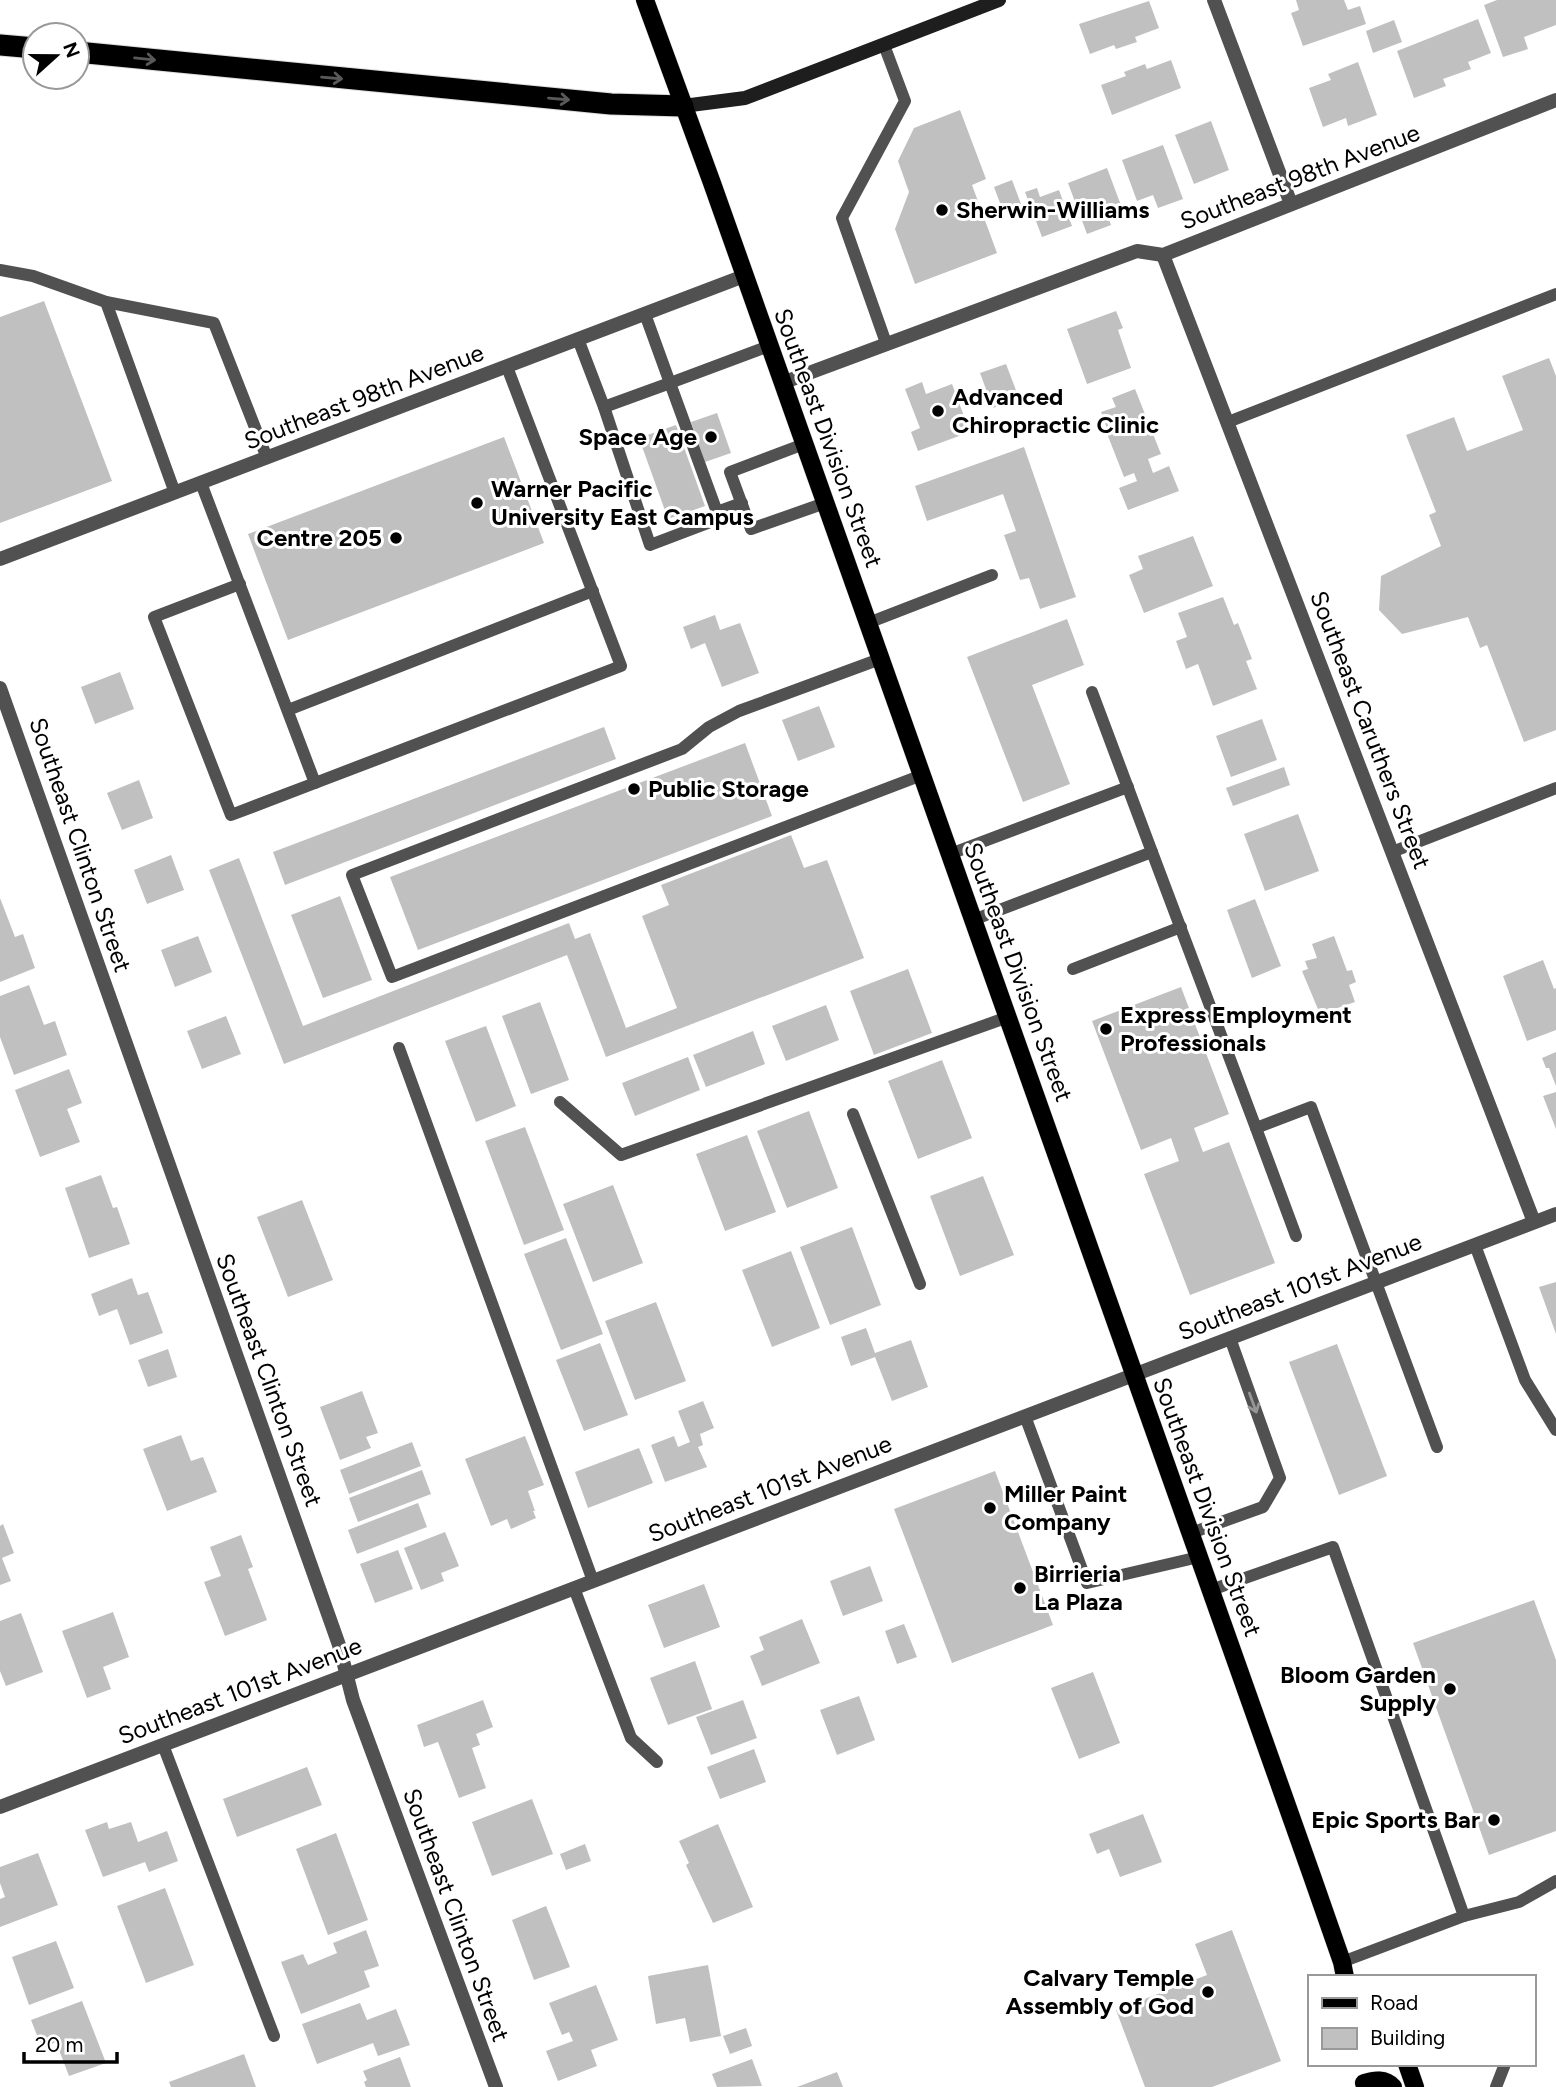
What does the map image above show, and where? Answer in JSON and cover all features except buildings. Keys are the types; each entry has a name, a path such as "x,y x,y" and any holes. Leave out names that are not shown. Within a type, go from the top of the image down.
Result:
{"highway":[{"path":"0,45 21,47"},
{"path":"91,53 611,104 683,106"}],"main road":[{"name":"Southeast Division Street","path":"645,0 1346,1972"},
{"path":"1360,2066 1360,2086 1375,2080 1390,2083 1393,2087"},
{"path":"1408,2066 1415,2087"}],"street":[{"path":"683,106 745,98 999,0"},
{"path":"1214,0 1290,204"},
{"name":"Southeast 98th Avenue","path":"782,383 1137,251 1163,255 1556,100"},
{"name":"Southeast Caruthers Street","path":"1163,255 1534,1222"},
{"name":"Southeast 98th Avenue","path":"0,559 744,276"},
{"name":"Southeast Clinton Street","path":"0,688 340,1645 353,1700 496,2087"},
{"name":"Southeast 101st Avenue","path":"0,1807 1556,1214"}],"lane":[{"path":"884,45 905,100 842,218 886,343"},
{"path":"0,270 33,276 106,302 214,323 267,458"},
{"path":"1228,422 1556,294"},
{"path":"106,302 176,493"},
{"path":"645,314 717,512"},
{"path":"578,339 604,407 650,545 708,523 717,512 742,503"},
{"path":"604,407 769,346"},
{"path":"240,584 154,617 231,816 621,666 507,367"},
{"path":"804,444 730,472 751,529 825,503"},
{"path":"201,483 316,783"},
{"path":"868,623 992,575"},
{"path":"288,710 593,591"},
{"path":"880,659 739,711 709,727 682,748 352,875 392,977 922,775"},
{"path":"1092,692 1296,1236"},
{"path":"950,854 1128,787"},
{"path":"1392,852 1556,788"},
{"path":"974,920 1152,852"},
{"path":"1073,969 1181,927"},
{"path":"560,1102 621,1155 1008,1017"},
{"path":"399,1048 593,1581"},
{"path":"1256,1128 1311,1107 1437,1447"},
{"path":"853,1114 920,1284"},
{"path":"1475,1245 1525,1380 1556,1430"},
{"path":"1191,1534 1263,1507 1280,1478 1230,1338"},
{"path":"1025,1416 1087,1583 1199,1557"},
{"path":"1211,1590 1334,1547 1464,1916"},
{"path":"574,1588 631,1738 657,1762"},
{"path":"163,1745 274,2036"},
{"path":"1346,1972 1464,1916 1520,1902 1556,1881"},
{"path":"1496,2087 1504,2066"}],"place":[{"name":"Sherwin-Williams","path":"942,210"},
{"name":"Advanced Chiropractic Clinic","path":"938,411"},
{"name":"Space Age","path":"711,437"},
{"name":"Warner Pacific University East Campus","path":"477,503"},
{"name":"Centre 205","path":"396,538"},
{"name":"Public Storage","path":"634,789"},
{"name":"Express Employment Professionals","path":"1106,1029"},
{"name":"Miller Paint Company","path":"990,1508"},
{"name":"Birrieria La Plaza","path":"1020,1588"},
{"name":"Bloom Garden Supply","path":"1450,1689"},
{"name":"Epic Sports Bar","path":"1494,1820"},
{"name":"Calvary Temple Assembly of God","path":"1208,1992"}]}
